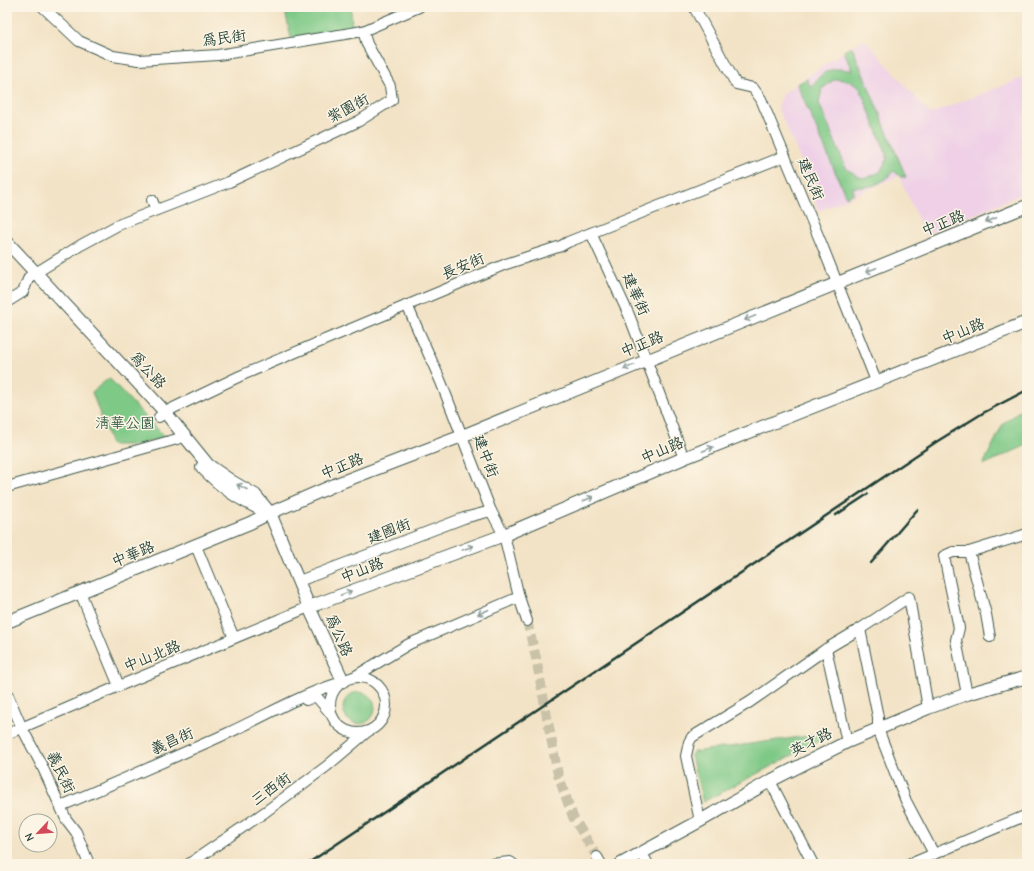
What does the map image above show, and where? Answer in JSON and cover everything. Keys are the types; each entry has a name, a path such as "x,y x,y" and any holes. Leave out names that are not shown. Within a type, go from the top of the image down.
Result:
{"street":[{"name":"為民街","path":"43,7 79,41 113,56 138,60 218,55 363,31 419,7"},
{"name":"建民街","path":"694,7 736,84 753,88 761,99 838,283 876,381"},
{"name":"紫園街","path":"156,210 229,182 359,121 392,100 390,86 367,44 363,31"},
{"name":"長安街","path":"162,414 240,376 506,264 561,246 785,156"},
{"path":"7,302 23,292 33,275 81,245 118,225 156,210 152,200"},
{"name":"中正路","path":"270,513 340,483 462,436 1027,206"},
{"name":"建華街","path":"591,233 629,315 684,458"},
{"name":"為公路","path":"7,242 33,275 162,414 219,485 244,502 270,513 341,682 354,677 368,679 379,686 384,693 386,702 382,720 376,727 367,732"},
{"name":"為公路","path":"7,253 33,275"},
{"name":"建中街","path":"407,305 441,382 491,511 504,535 519,597 527,621"},
{"name":"中山路","path":"309,607 504,535 684,458 1027,322"},
{"path":"7,487 180,437"},
{"name":"建國街","path":"299,581 464,518 491,511"},
{"name":"中華路","path":"7,622 196,546 270,513"},
{"path":"967,694 956,640 959,628 944,556 953,552 969,552 1027,534"},
{"path":"196,546 234,638"},
{"path":"969,552 986,614 990,637"},
{"path":"80,592 119,686"},
{"path":"354,677 409,644 519,597"},
{"path":"700,821 686,756 689,742 692,738 750,702 826,649 860,629 908,597 928,708"},
{"name":"中山北路","path":"7,734 309,607"},
{"path":"860,629 878,718 878,730 906,800 934,854"},
{"path":"826,649 847,742"},
{"name":"英才路","path":"621,864 770,781 847,742 928,708 967,694 1027,677"},
{"path":"294,701 320,689 341,682"},
{"path":"331,714 331,697 334,690 341,682"},
{"name":"義民街","path":"7,693 22,728 42,766 66,818 76,832 88,864"},
{"path":"294,701 305,700 316,696 341,728 349,732 367,732"},
{"name":"義昌街","path":"61,806 230,732 294,701"},
{"name":"三西街","path":"189,864 265,812 327,766 367,732"},
{"path":"770,781 813,864"},
{"path":"910,864 1027,815"},
{"path":"642,852 648,864"},
{"path":"491,864 510,862 513,864"}],"shaded area":[{"path":"863,40 867,42 930,114 1027,76 1027,192 925,235 899,176 819,211 796,149 778,109 781,95 851,46"}],"green space":[{"path":"284,7 351,7 352,30 291,38"},
{"path":"852,47 906,177 901,177 894,171 884,180 875,185 853,187 854,193 846,197 797,84 807,79 811,88 819,77 828,71 839,69 852,71 844,51","holes":["837,79 849,81 860,88 886,153 887,159 880,172 866,178 859,177 846,168 819,103 822,89 832,81"]},
{"name":"清華公園","path":"109,378 165,437 138,445 111,445 92,392"},
{"path":"1027,404 1027,445 983,465 1003,424"},
{"path":"359,692 365,693 372,699 375,708 374,714 368,721 359,724 353,723 346,717 343,708 344,702 350,695"},
{"path":"829,733 827,737 703,802 691,756 693,752"}],"tunnel":[{"path":"527,621 536,658 558,775 573,817 597,857"}],"railway":[{"path":"307,864 936,442 983,413 1027,390"},
{"path":"836,515 868,494"},
{"path":"871,563 917,510"}]}
